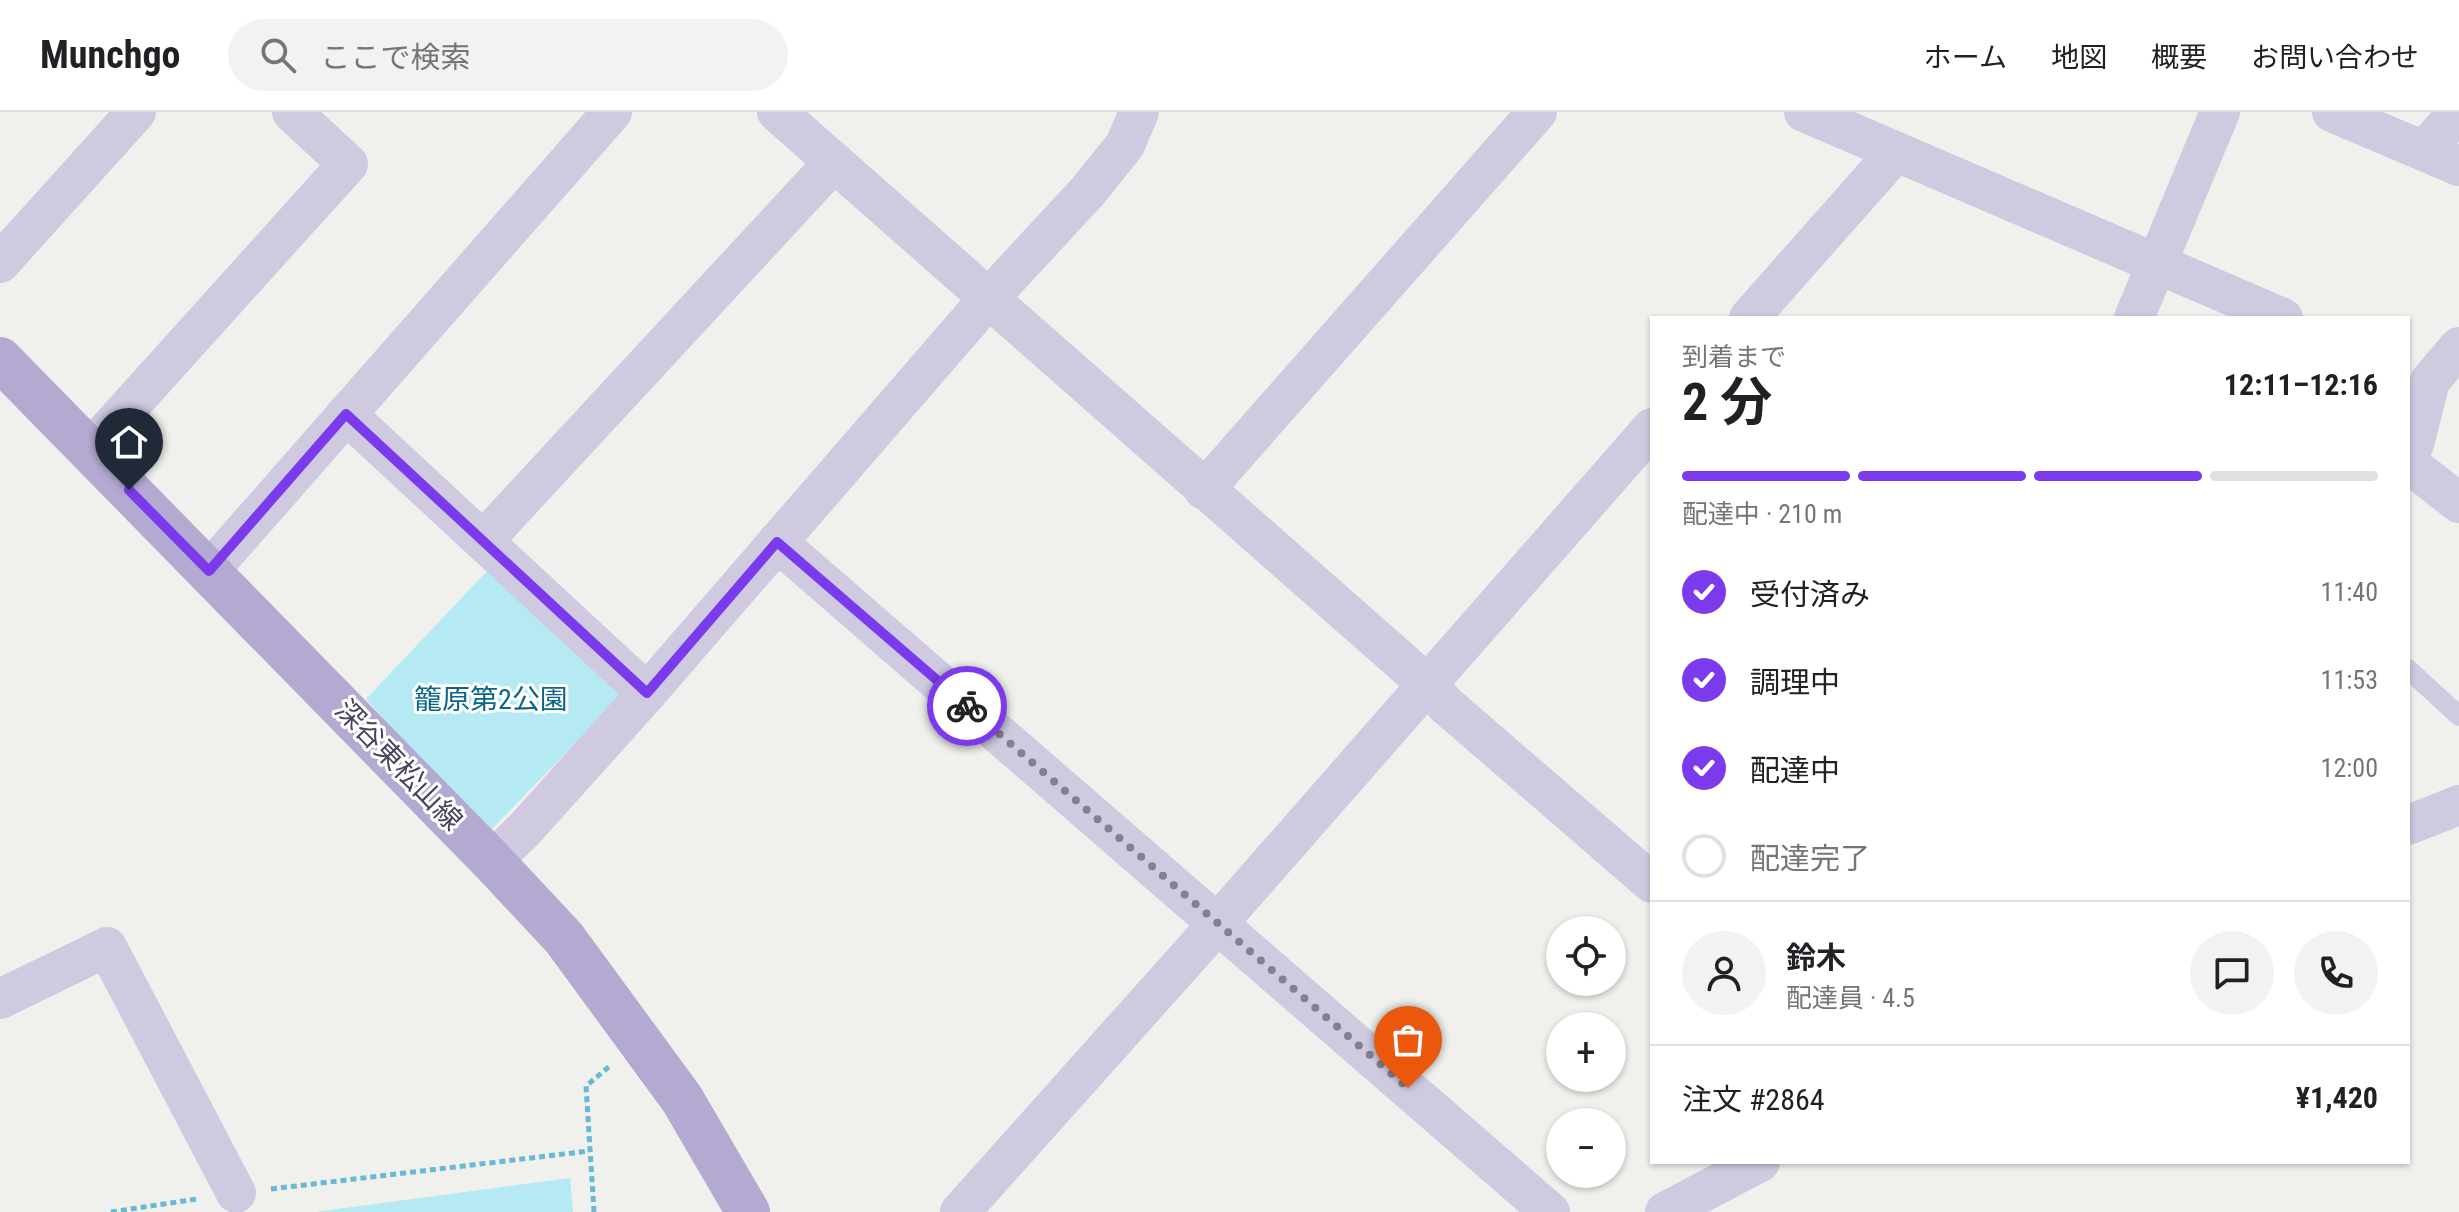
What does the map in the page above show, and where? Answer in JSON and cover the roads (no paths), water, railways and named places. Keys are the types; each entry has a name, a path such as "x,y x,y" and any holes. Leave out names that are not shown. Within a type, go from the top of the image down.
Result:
{"main road":[{"name":"深谷東松山線","path":"0,359 564,938 682,1099 748,1212"}],"street":[{"path":"0,263 136,112"},
{"path":"90,450 348,164 292,112"},
{"path":"209,571 612,112"},
{"path":"777,112 1426,683 1446,705 1650,878"},
{"path":"492,861 524,830 647,693 988,299 1088,191 1125,145 1139,112"},
{"path":"1204,490 1537,112"},
{"path":"1804,112 2278,316"},
{"path":"2135,316 2220,112"},
{"path":"2332,112 2442,158 2458,112"},
{"path":"1751,316 1896,152"},
{"path":"483,541 834,162"},
{"path":"2410,455 2414,444 2419,376 2459,347"},
{"path":"346,414 647,693"},
{"path":"960,1212 1650,430"},
{"path":"2410,462 2459,503"},
{"path":"777,542 1550,1212"},
{"path":"2410,824 2459,805"},
{"path":"0,999 107,947 236,1193"},
{"path":"1665,1212 1756,1164"}],"lane":[{"path":"2410,671 2459,716"}],"park label":[{"name":"籠原第2公園","path":"491,699"}]}
